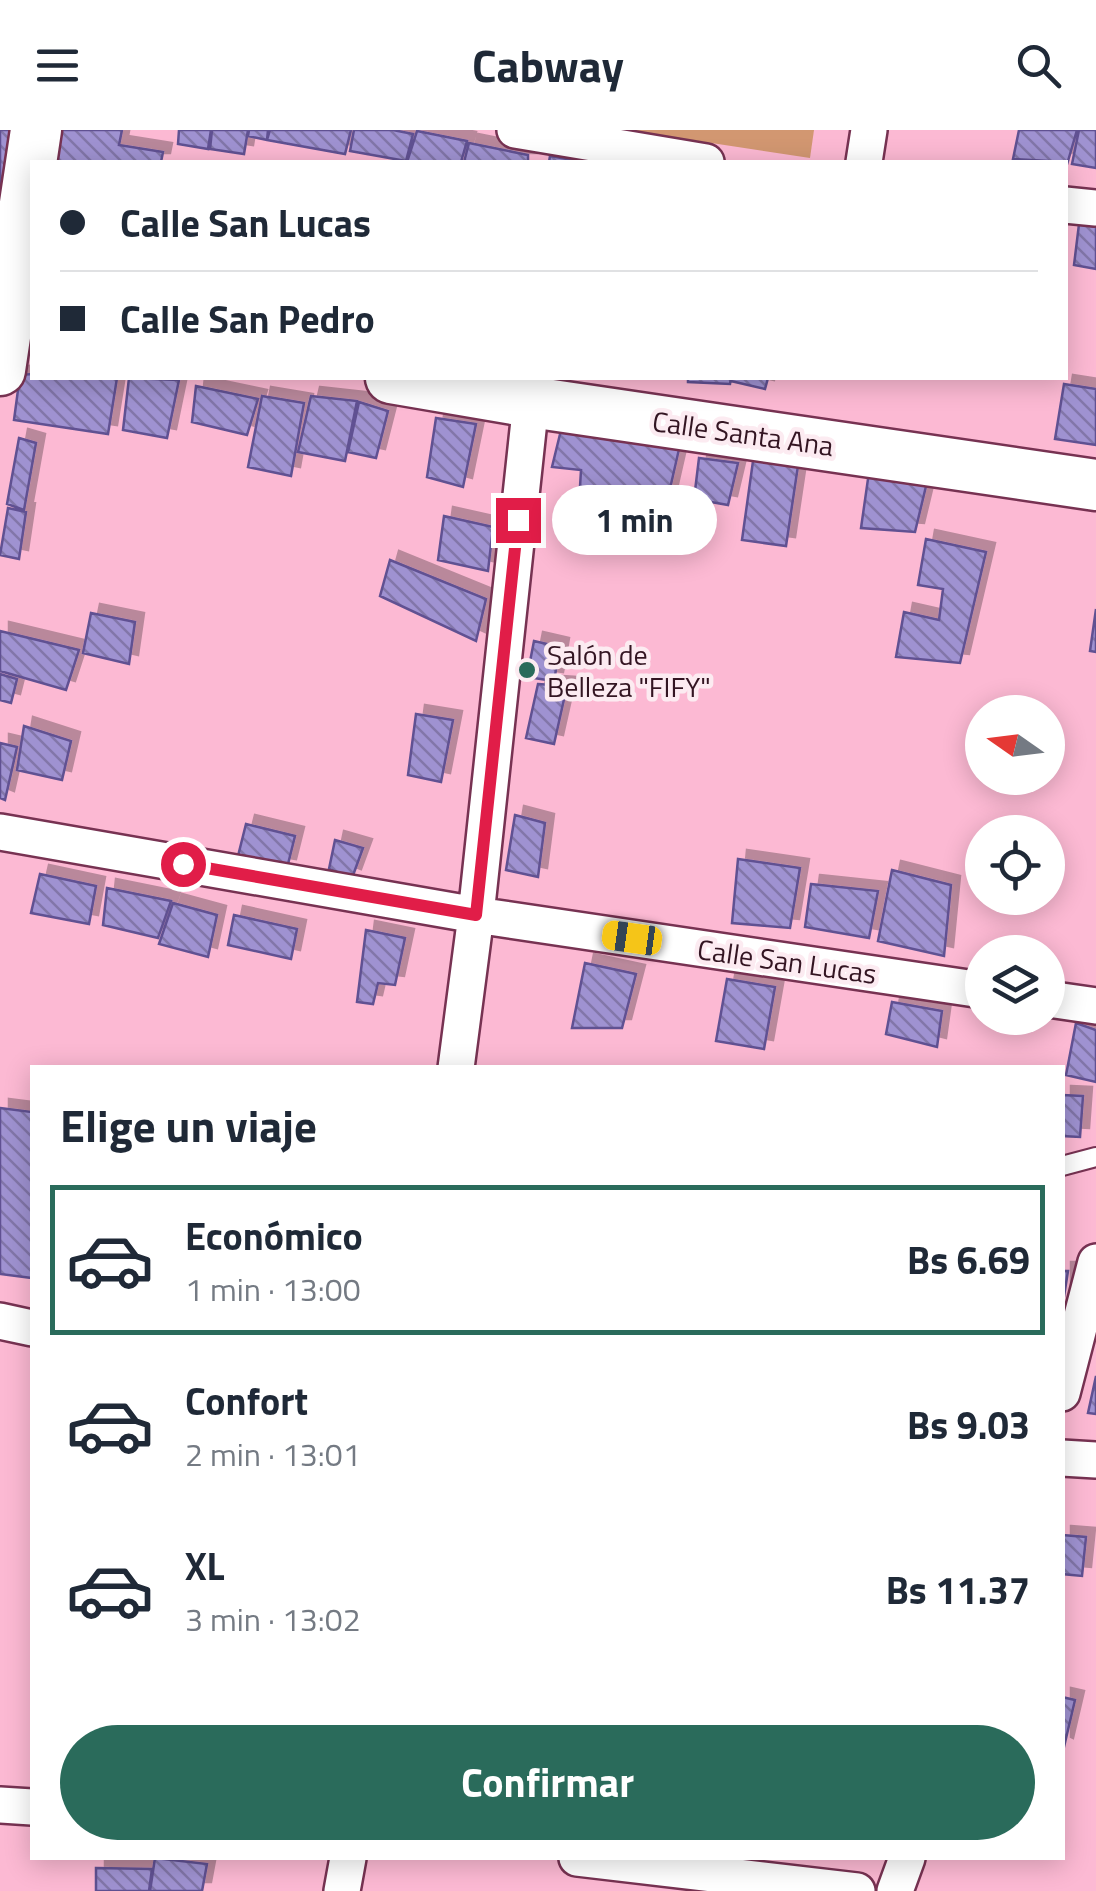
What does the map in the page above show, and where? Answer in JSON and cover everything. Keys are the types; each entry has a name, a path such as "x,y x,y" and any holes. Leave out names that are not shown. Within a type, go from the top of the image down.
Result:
{"street":[{"path":"32,160 36,130"},
{"path":"515,130 694,160"},
{"path":"864,160 869,130"},
{"path":"0,370 14,311 30,179"},
{"path":"1068,205 1096,208"},
{"name":"Calle Santa Ana","path":"403,380 1096,485"},
{"path":"456,1065 530,402"},
{"name":"Calle San Lucas","path":"0,832 476,915 965,987"},
{"path":"1065,1001 1096,1006"},
{"path":"1065,1381 1096,1262"},
{"path":"0,1322 30,1328"},
{"path":"1065,1458 1096,1460"},
{"path":"0,1805 30,1807"},
{"path":"342,1891 348,1860"},
{"path":"593,1860 857,1891"},
{"path":"895,1891 905,1860"}],"lane":[{"path":"1065,1165 1096,1157"}],"shaded area":[{"path":"626,130 814,130 810,158"}],"building":[{"path":"0,130 16,130 0,239"},
{"path":"56,130 122,130 119,145 163,152 161,160 51,160"},
{"path":"179,130 211,130 208,149 178,144"},
{"path":"212,130 248,130 244,154 210,149"},
{"path":"249,130 268,130 267,140 248,136"},
{"path":"270,130 351,130 345,154 267,140"},
{"path":"354,130 413,134 406,160 350,151"},
{"path":"1019,130 1077,130 1068,161 1013,159"},
{"path":"1079,130 1096,130 1096,168 1072,164"},
{"path":"417,131 467,141 462,160 408,160"},
{"path":"469,143 528,155 528,160 465,160"},
{"path":"1079,224 1096,227 1096,269 1074,265"},
{"path":"30,374 30,380 117,380 108,434 14,420 20,375"},
{"path":"129,380 179,380 167,438 123,430"},
{"path":"688,380 731,380 730,384"},
{"path":"731,380 767,380 765,389"},
{"path":"1064,384 1096,389 1096,445 1055,439"},
{"path":"196,386 258,399 247,435 192,422"},
{"path":"262,396 304,403 291,476 248,467"},
{"path":"311,396 357,401 345,461 298,452"},
{"path":"359,402 388,411 376,458 348,452"},
{"path":"436,418 476,424 463,487 427,477"},
{"path":"562,426 682,436 669,493 580,487 581,470 552,467"},
{"path":"19,438 36,443 24,510 7,504"},
{"path":"754,454 799,459 786,546 742,540"},
{"path":"699,458 738,463 728,505 694,499"},
{"path":"869,472 927,482 915,532 861,528"},
{"path":"8,508 26,512 19,559 0,555"},
{"path":"444,516 493,527 488,571 438,560"},
{"path":"926,539 986,552 960,663 896,657 904,612 939,620 943,589 918,585"},
{"path":"390,560 486,599 476,641 380,596"},
{"path":"1096,609 1096,652 1090,651"},
{"path":"91,613 135,622 129,664 83,653"},
{"path":"0,631 79,650 66,690 0,671"},
{"path":"534,641 560,647 554,681 527,677"},
{"path":"0,674 17,679 11,703 0,700"},
{"path":"538,684 567,686 554,744 526,738"},
{"path":"416,714 453,720 441,782 408,775"},
{"path":"24,726 71,741 62,780 17,770"},
{"path":"0,743 17,747 5,800 0,798"},
{"path":"515,815 545,823 538,877 506,870"},
{"path":"246,824 295,836 287,868 237,860"},
{"path":"335,840 363,848 352,878 329,869"},
{"path":"738,859 800,868 790,928 732,923"},
{"path":"892,870 951,885 944,956 878,941"},
{"path":"40,874 96,886 89,924 31,913"},
{"path":"811,884 878,891 869,938 805,927"},
{"path":"107,888 171,901 158,938 103,925"},
{"path":"173,903 217,915 208,957 159,944"},
{"path":"234,915 297,929 291,959 228,945"},
{"path":"366,930 405,938 395,985 378,983 373,1004 357,1002"},
{"path":"585,963 636,974 622,1028 572,1028"},
{"path":"727,979 775,987 764,1049 716,1041"},
{"path":"892,1002 942,1011 937,1047 886,1034"},
{"path":"1076,1023 1096,1030 1096,1082 1066,1075"},
{"path":"1065,1095 1083,1096 1080,1137 1065,1136"},
{"path":"0,1108 30,1112 30,1278 0,1274"},
{"path":"1096,1376 1096,1414 1088,1413"},
{"path":"1065,1535 1086,1537 1082,1576 1065,1574"},
{"path":"1065,1698 1075,1700 1065,1743"},
{"path":"155,1860 207,1864 202,1891 150,1891"},
{"path":"96,1868 152,1869 149,1891 96,1891"}],"place":[{"name":"Salón de Belleza \"FIFY\"","path":"527,670"}],"route":[{"path":"183,864 476,915 518,520"}]}
